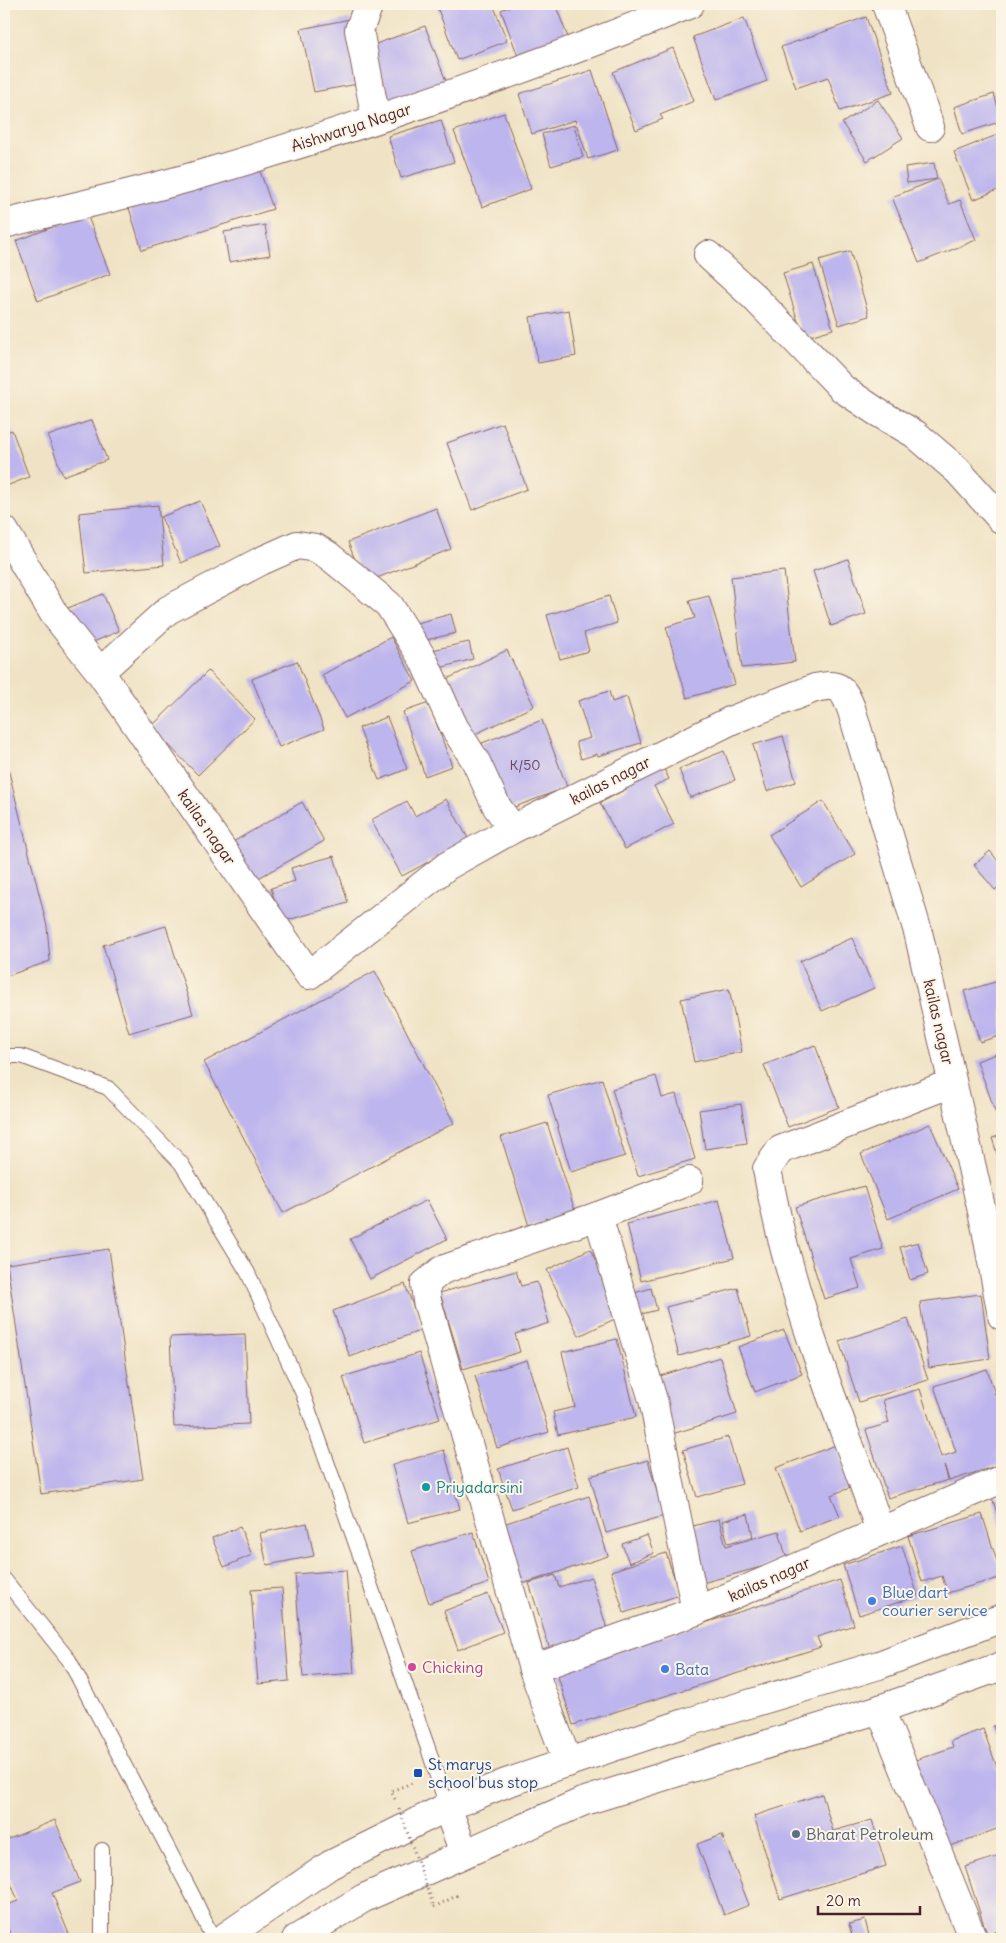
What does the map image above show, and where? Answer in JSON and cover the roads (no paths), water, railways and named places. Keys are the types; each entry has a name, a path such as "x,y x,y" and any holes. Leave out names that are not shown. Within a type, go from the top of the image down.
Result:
{"street":[{"path":"368,4 359,30 376,119"},
{"name":"Aishwarya Nagar","path":"4,224 200,174 408,109 611,36 690,4"},
{"path":"886,4 930,127"},
{"path":"708,255 755,298 843,388 877,412 915,434 957,470 1002,520"},
{"name":"kailas nagar","path":"4,530 54,614 100,672 308,975 448,866 513,829 732,720 815,688 829,685 841,688 851,708 918,932 986,1229 1002,1316"},
{"path":"100,672 168,610 261,561 297,545 316,548 329,556 389,605 422,659 454,727 476,760 496,807 513,829"},
{"path":"880,1531 862,1476 815,1349 774,1210 767,1169 780,1150 952,1083"},
{"path":"568,1763 533,1669 427,1301 425,1284 442,1270 598,1216 689,1181"},
{"path":"598,1216 653,1400 696,1611"},
{"name":"kailas nagar","path":"533,1669 696,1611 1002,1479"},
{"path":"222,1939 330,1865 447,1807 506,1783 685,1723 879,1665 1002,1618"},
{"path":"296,1939 364,1898 582,1802 880,1709 1002,1666"},
{"path":"880,1709 974,1939"},
{"path":"447,1807 464,1853"}],"lane":[{"path":"4,1056 21,1056 108,1088 180,1163 248,1273 303,1394 447,1807"},
{"path":"4,1579 69,1660 187,1885 213,1939"},
{"path":"102,1850 102,1939"}],"place":[{"name":"Priyadarsini","path":"426,1487"},
{"name":"Blue dart courier service","path":"872,1601"},
{"name":"Chicking","path":"412,1667"},
{"name":"Bata","path":"665,1669"},
{"name":"St marys school bus stop","path":"418,1773"},
{"name":"Bharat Petroleum","path":"796,1834"}]}
